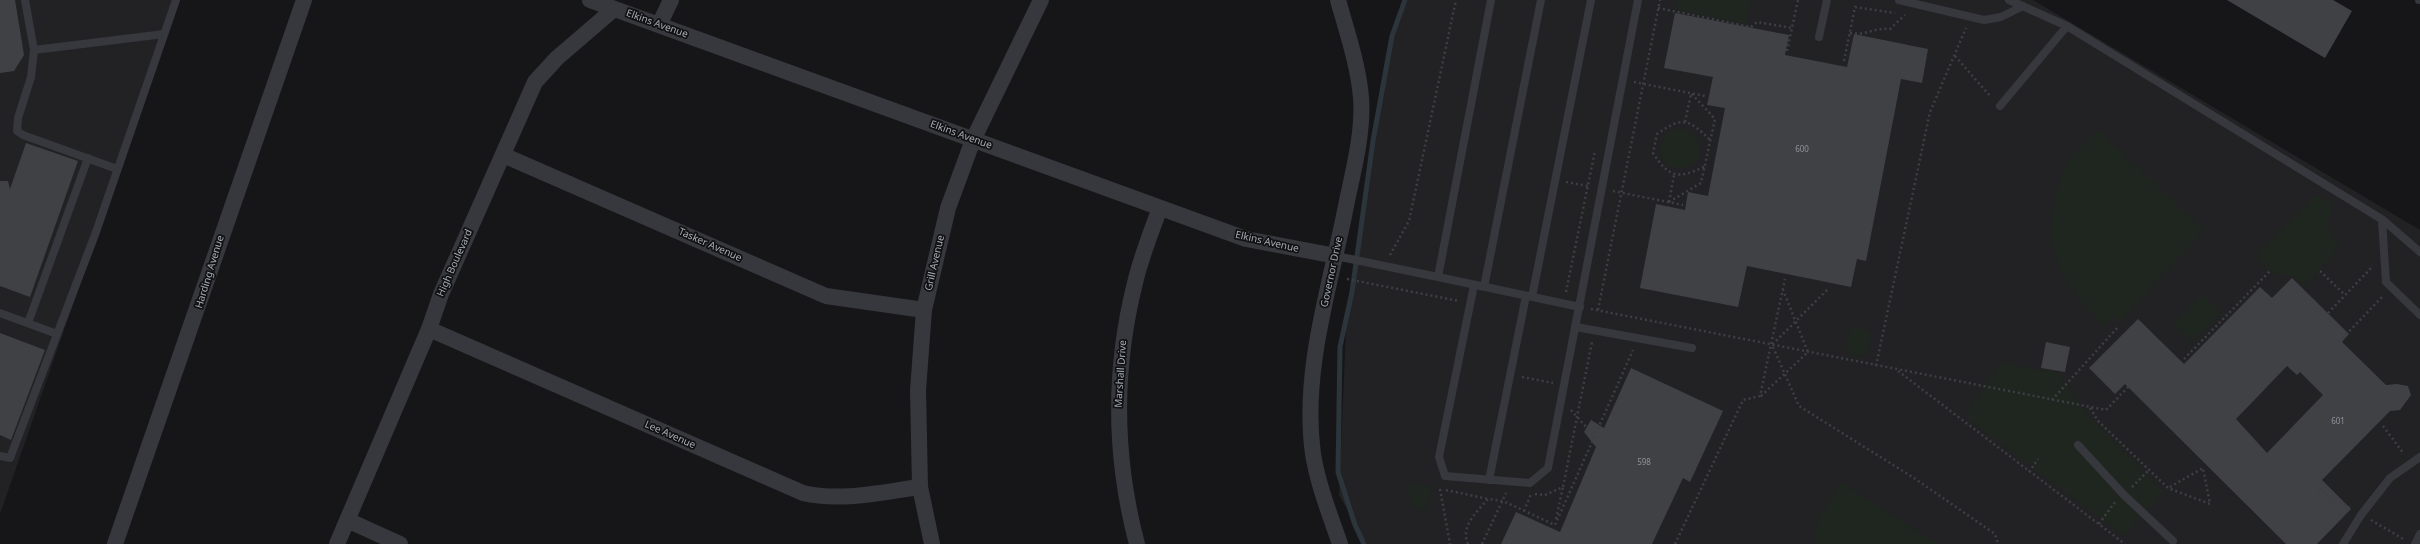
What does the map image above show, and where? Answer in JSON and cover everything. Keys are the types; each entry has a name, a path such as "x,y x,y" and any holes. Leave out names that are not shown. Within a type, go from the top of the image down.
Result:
{"street":[{"name":"Harding Avenue","path":"115,544 197,314 224,227 304,0"},
{"name":"Elkins Avenue","path":"590,0 1246,239 1336,256"},
{"path":"659,25 671,0"},
{"name":"Grill Avenue","path":"932,544 920,487 918,390 924,310 948,208 973,140 1041,0"},
{"name":"Governor Drive","path":"1338,0 1357,73 1361,105 1355,162 1317,344 1311,424 1318,478 1340,544"},
{"name":"High Boulevard","path":"337,544 429,329 441,294 535,82 557,58 614,9"},
{"name":"Tasker Avenue","path":"503,155 826,296 924,310"},
{"name":"Marshall Drive","path":"1137,544 1120,454 1118,403 1120,357 1135,281 1160,208"},
{"name":"Lee Avenue","path":"429,329 803,493 821,496 845,496 920,487"},
{"path":"347,520 400,544"}],"lane":[{"path":"25,0 34,50 31,77 18,118 17,131 23,136 117,169"},
{"path":"0,456 10,458 117,169 176,0"},
{"path":"1438,277 1491,0"},
{"path":"1484,287 1541,0"},
{"path":"1488,480 1556,180 1591,0"},
{"path":"1474,285 1439,457 1445,476 1530,483 1548,468 1638,0"},
{"path":"1819,37 1827,0"},
{"path":"1899,0 1984,20 2001,17 2023,6"},
{"path":"2009,0 2067,26 2382,220 2420,252"},
{"path":"2000,106 2067,26"},
{"path":"34,50 164,34"},
{"path":"28,323 88,158"},
{"path":"2382,220 2386,282 2420,315"},
{"path":"1336,256 1580,307"},
{"path":"0,313 56,334"},
{"path":"1576,327 1692,348"},
{"path":"2078,445 2124,495 2173,541"},
{"path":"2343,544 2361,515 2390,478 2420,457"},
{"path":"2415,544 2420,534"}],"path":[{"path":"1389,255 1409,221 1456,0"},
{"path":"1660,0 1598,310 1876,366 2106,410 2131,384"},
{"path":"1787,51 1798,0"},
{"path":"1844,61 1855,7 1913,16"},
{"path":"1658,8 1751,27 1757,22 1792,28"},
{"path":"1850,33 1861,35 1878,27 1890,29 1905,15"},
{"path":"1876,366 1930,112 1971,17"},
{"path":"1960,27 1966,28"},
{"path":"1955,55 2000,106"},
{"path":"1623,80 1705,96"},
{"path":"1685,122 1691,93"},
{"path":"1669,202 1701,183 1715,118 1691,93"},
{"path":"1704,167 1689,174 1674,175 1662,168 1654,153 1657,134 1673,122 1685,122 1698,128 1710,140"},
{"path":"1564,303 1595,147"},
{"path":"1669,202 1674,175"},
{"path":"1556,180 1683,205"},
{"path":"2328,313 2376,262"},
{"path":"2184,358 2270,271"},
{"path":"2320,271 2345,295"},
{"path":"1332,276 1459,301 1458,308"},
{"path":"1760,396 1785,278"},
{"path":"1783,290 1808,352"},
{"path":"1772,345 1827,290"},
{"path":"2339,342 2384,295"},
{"path":"2052,400 2118,328"},
{"path":"1772,345 1799,406 1914,478 1994,534 1998,544"},
{"path":"1675,544 1743,400 1760,396 1808,352"},
{"path":"1897,370 2029,472 2126,544"},
{"path":"2090,407 2098,421 2168,488 2210,504 2203,468 2168,488"},
{"path":"2383,426 2406,456"},
{"path":"2029,472 2038,459"},
{"path":"1438,483 1450,544"},
{"path":"1555,525 1563,486"},
{"path":"1440,488 1488,499"},
{"path":"1482,544 1503,500"}],"shaded area":[{"path":"0,0 179,0 0,514"},
{"path":"1405,0 2033,0 2420,230 2420,544 1367,544 1339,495 1347,308 1388,55"},
{"path":"1677,0 1751,0 1746,24 1676,10"},
{"path":"1680,129 1691,132 1697,138 1700,149 1697,160 1691,166 1680,169 1669,166 1663,160 1660,149 1663,138 1669,132"},
{"path":"2098,130 2204,230 2120,322 2113,317 2104,326 2077,297 2058,266 2051,232 2056,193 2068,161"},
{"path":"2316,195 2333,204 2326,226 2340,246 2304,287 2292,276 2272,273 2256,256"},
{"path":"2203,294 2221,313 2191,342 2173,323"},
{"path":"1859,327 1871,332 1869,352 1861,356 1851,355 1846,349 1848,334 1852,328"},
{"path":"2000,363 2058,373 2085,412 2163,491 2124,536 1965,417"},
{"path":"1414,483 1430,486 1431,491 1427,508 1419,510 1413,508 1407,488"},
{"path":"1842,483 1938,544 1814,544 1818,519"}],"building":[{"path":"0,0 15,0 24,55 14,71 0,73"},
{"path":"2227,0 2333,0 2352,11 2325,58"},
{"path":"1675,13 1789,35 1785,55 1847,67 1854,34 1928,49 1922,83 1901,79 1866,261 1857,259 1851,287 1747,266 1738,307 1640,288 1656,204 1685,210 1688,192 1708,196 1725,108 1707,105 1713,77 1664,68"},
{"path":"26,143 78,161 30,297 0,286 0,181 8,181 10,189"},
{"path":"2292,278 2349,334 2342,342 2386,385 2397,384 2408,386 2411,395 2400,410 2390,411 2322,480 2351,509 2317,544 2286,544 2125,384 2115,394 2089,368 2138,319 2184,364 2260,287 2272,298","holes":["2287,366 2297,375 2300,372 2323,395 2267,453 2236,419"]},
{"path":"0,333 45,350 11,440 0,435"},
{"path":"2046,342 2070,347 2065,372 2041,368"},
{"path":"1631,368 1723,411 1690,482 1683,478 1652,544 1501,544 1516,512 1560,532 1596,447 1584,432 1591,420 1604,428"}],"waterway":[{"path":"1364,544 1355,525 1338,472 1340,347 1352,292 1373,141 1392,36 1405,0"}]}
